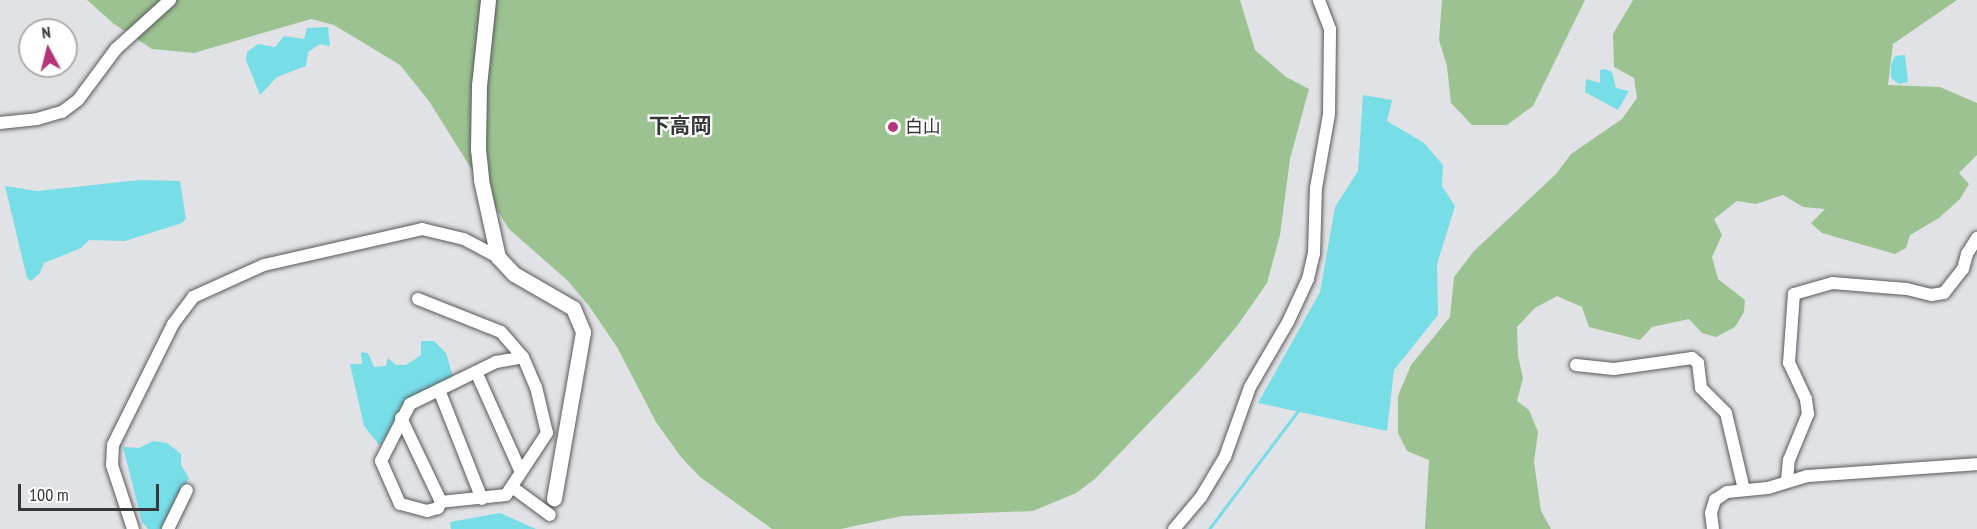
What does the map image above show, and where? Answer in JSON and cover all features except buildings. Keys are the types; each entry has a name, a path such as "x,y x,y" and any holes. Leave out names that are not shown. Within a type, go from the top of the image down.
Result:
{"street":[{"path":"0,123 37,119 62,111 78,100 116,49 170,0"},
{"path":"488,0 479,86 478,149 481,180 498,257"},
{"path":"1174,529 1201,497 1224,457 1250,387 1293,312 1308,279 1314,254 1316,188 1329,114 1330,29 1319,0"},
{"path":"130,528 112,465 112,445 178,316 201,291 264,265 422,229 464,240 498,257 514,274 573,308 583,332 549,529"},
{"path":"1788,481 1789,460 1808,414 1806,399 1789,363 1794,294 1832,283 1895,287 1932,295 1944,293 1963,269 1967,254 1977,238"},
{"path":"418,299 501,332 523,357 536,387 547,432 520,470 506,495 441,502"},
{"path":"441,502 438,508 427,511 400,504 381,460 401,418 410,404 477,374 496,362 523,357"},
{"path":"1576,366 1614,369 1692,358 1698,363 1701,388 1726,413 1744,490"},
{"path":"477,374 520,470"},
{"path":"439,390 482,499"},
{"path":"401,418 441,502"},
{"path":"1713,529 1711,513 1715,500 1727,492 1768,488 1788,481 1977,464"},
{"path":"512,487 550,515"},
{"path":"168,529 187,490"}],"green space":[{"path":"87,0 1240,0 1255,50 1286,77 1309,89 1290,159 1280,235 1267,283 1237,326 1199,371 1095,479 1076,493 1033,511 902,516 841,529 772,529 700,477 681,457 656,422 617,347 589,306 567,280 509,229 429,101 400,65 334,25 311,19 194,53 152,49 114,24"},
{"path":"1442,0 1585,0 1533,106 1507,125 1472,125 1451,103 1447,66 1439,40"},
{"path":"1633,0 1957,0 1893,44 1888,85 1940,87 1977,103 1977,155 1959,173 1969,184 1960,199 1939,218 1910,235 1906,248 1895,254 1822,233 1811,223 1825,209 1803,207 1783,195 1756,204 1737,201 1714,219 1722,235 1712,257 1718,279 1745,300 1744,312 1735,327 1716,337 1702,333 1689,319 1652,327 1640,340 1589,327 1582,307 1557,296 1535,308 1517,327 1518,356 1523,378 1517,401 1529,410 1538,432 1534,462 1541,511 1551,529 1425,529 1429,460 1407,451 1398,433 1398,396 1411,365 1450,317 1454,277 1474,251 1556,174 1571,154 1622,119 1637,98 1634,78 1614,67 1613,34"}],"water":[{"path":"328,27 330,46 320,44 308,52 306,66 277,77 260,95 246,60 247,52 258,44 275,47 284,36 304,39 307,28"},
{"path":"1905,55 1908,82 1899,84 1891,78 1891,65 1895,56"},
{"path":"1605,69 1612,72 1616,88 1629,91 1618,110 1585,92 1586,79 1600,83 1600,70"},
{"path":"1363,95 1392,100 1387,121 1424,143 1443,165 1442,186 1455,206 1437,264 1438,315 1394,370 1387,431 1258,403 1320,292 1335,207 1358,171"},
{"path":"140,180 180,181 186,219 182,223 125,241 89,240 81,248 44,263 40,273 31,281 27,278 5,186 37,191"},
{"path":"421,341 434,341 446,353 454,380 443,381 406,404 380,446 364,426 350,364 362,364 361,352 368,353 374,367 386,366 388,358 396,365 406,365 421,355"},
{"path":"153,441 167,443 181,454 181,465 189,478 162,529 148,529 142,522 123,447 139,448"},
{"path":"500,513 536,529 451,529 450,522"}],"waterway":[{"path":"1209,529 1299,409"}],"place":[{"name":"白山","path":"893,127"}],"district":[{"name":"下高岡","path":"680,126"}]}
